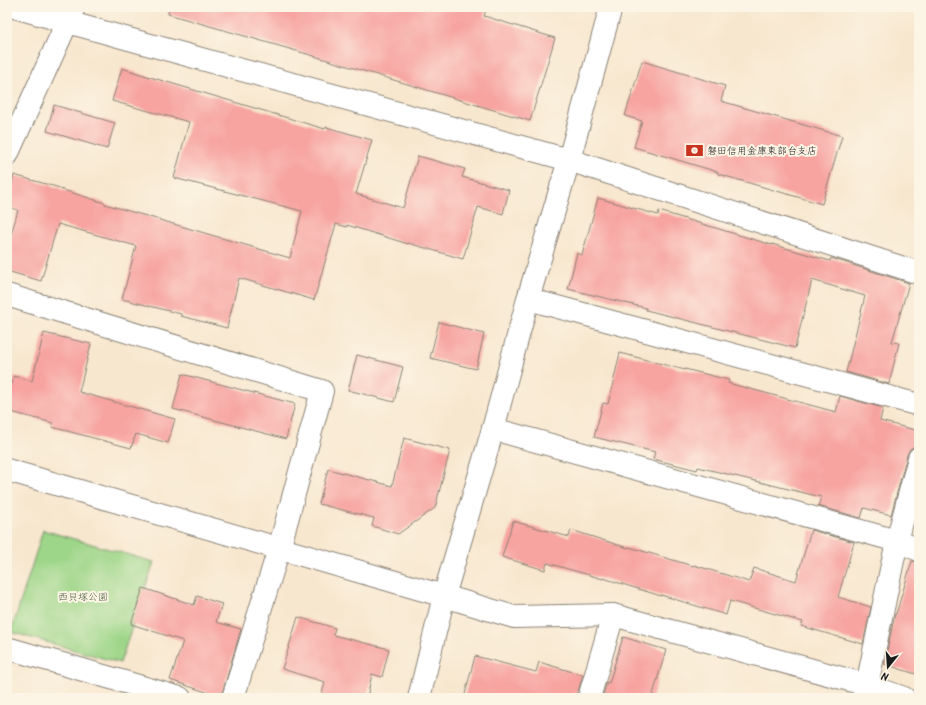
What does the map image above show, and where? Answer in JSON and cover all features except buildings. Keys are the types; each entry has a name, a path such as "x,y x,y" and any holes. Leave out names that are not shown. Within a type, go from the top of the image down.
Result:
{"street":[{"path":"14,7 70,15 569,160 919,273"},
{"path":"419,698 444,596 569,160 611,7"},
{"path":"7,155 70,15"},
{"path":"7,295 322,391 279,549 233,698"},
{"path":"528,299 919,405"},
{"path":"493,428 897,542 919,550"},
{"path":"865,691 897,542 919,458"},
{"path":"7,470 514,617 613,615 865,691 904,698"},
{"path":"589,698 613,615"},
{"path":"7,648 180,698"}],"green space":[{"name":"西貝塚公園","path":"43,530 154,562 120,663 11,632"}],"place":[{"name":"磐田信用金庫東部台支店","path":"694,151"}]}
